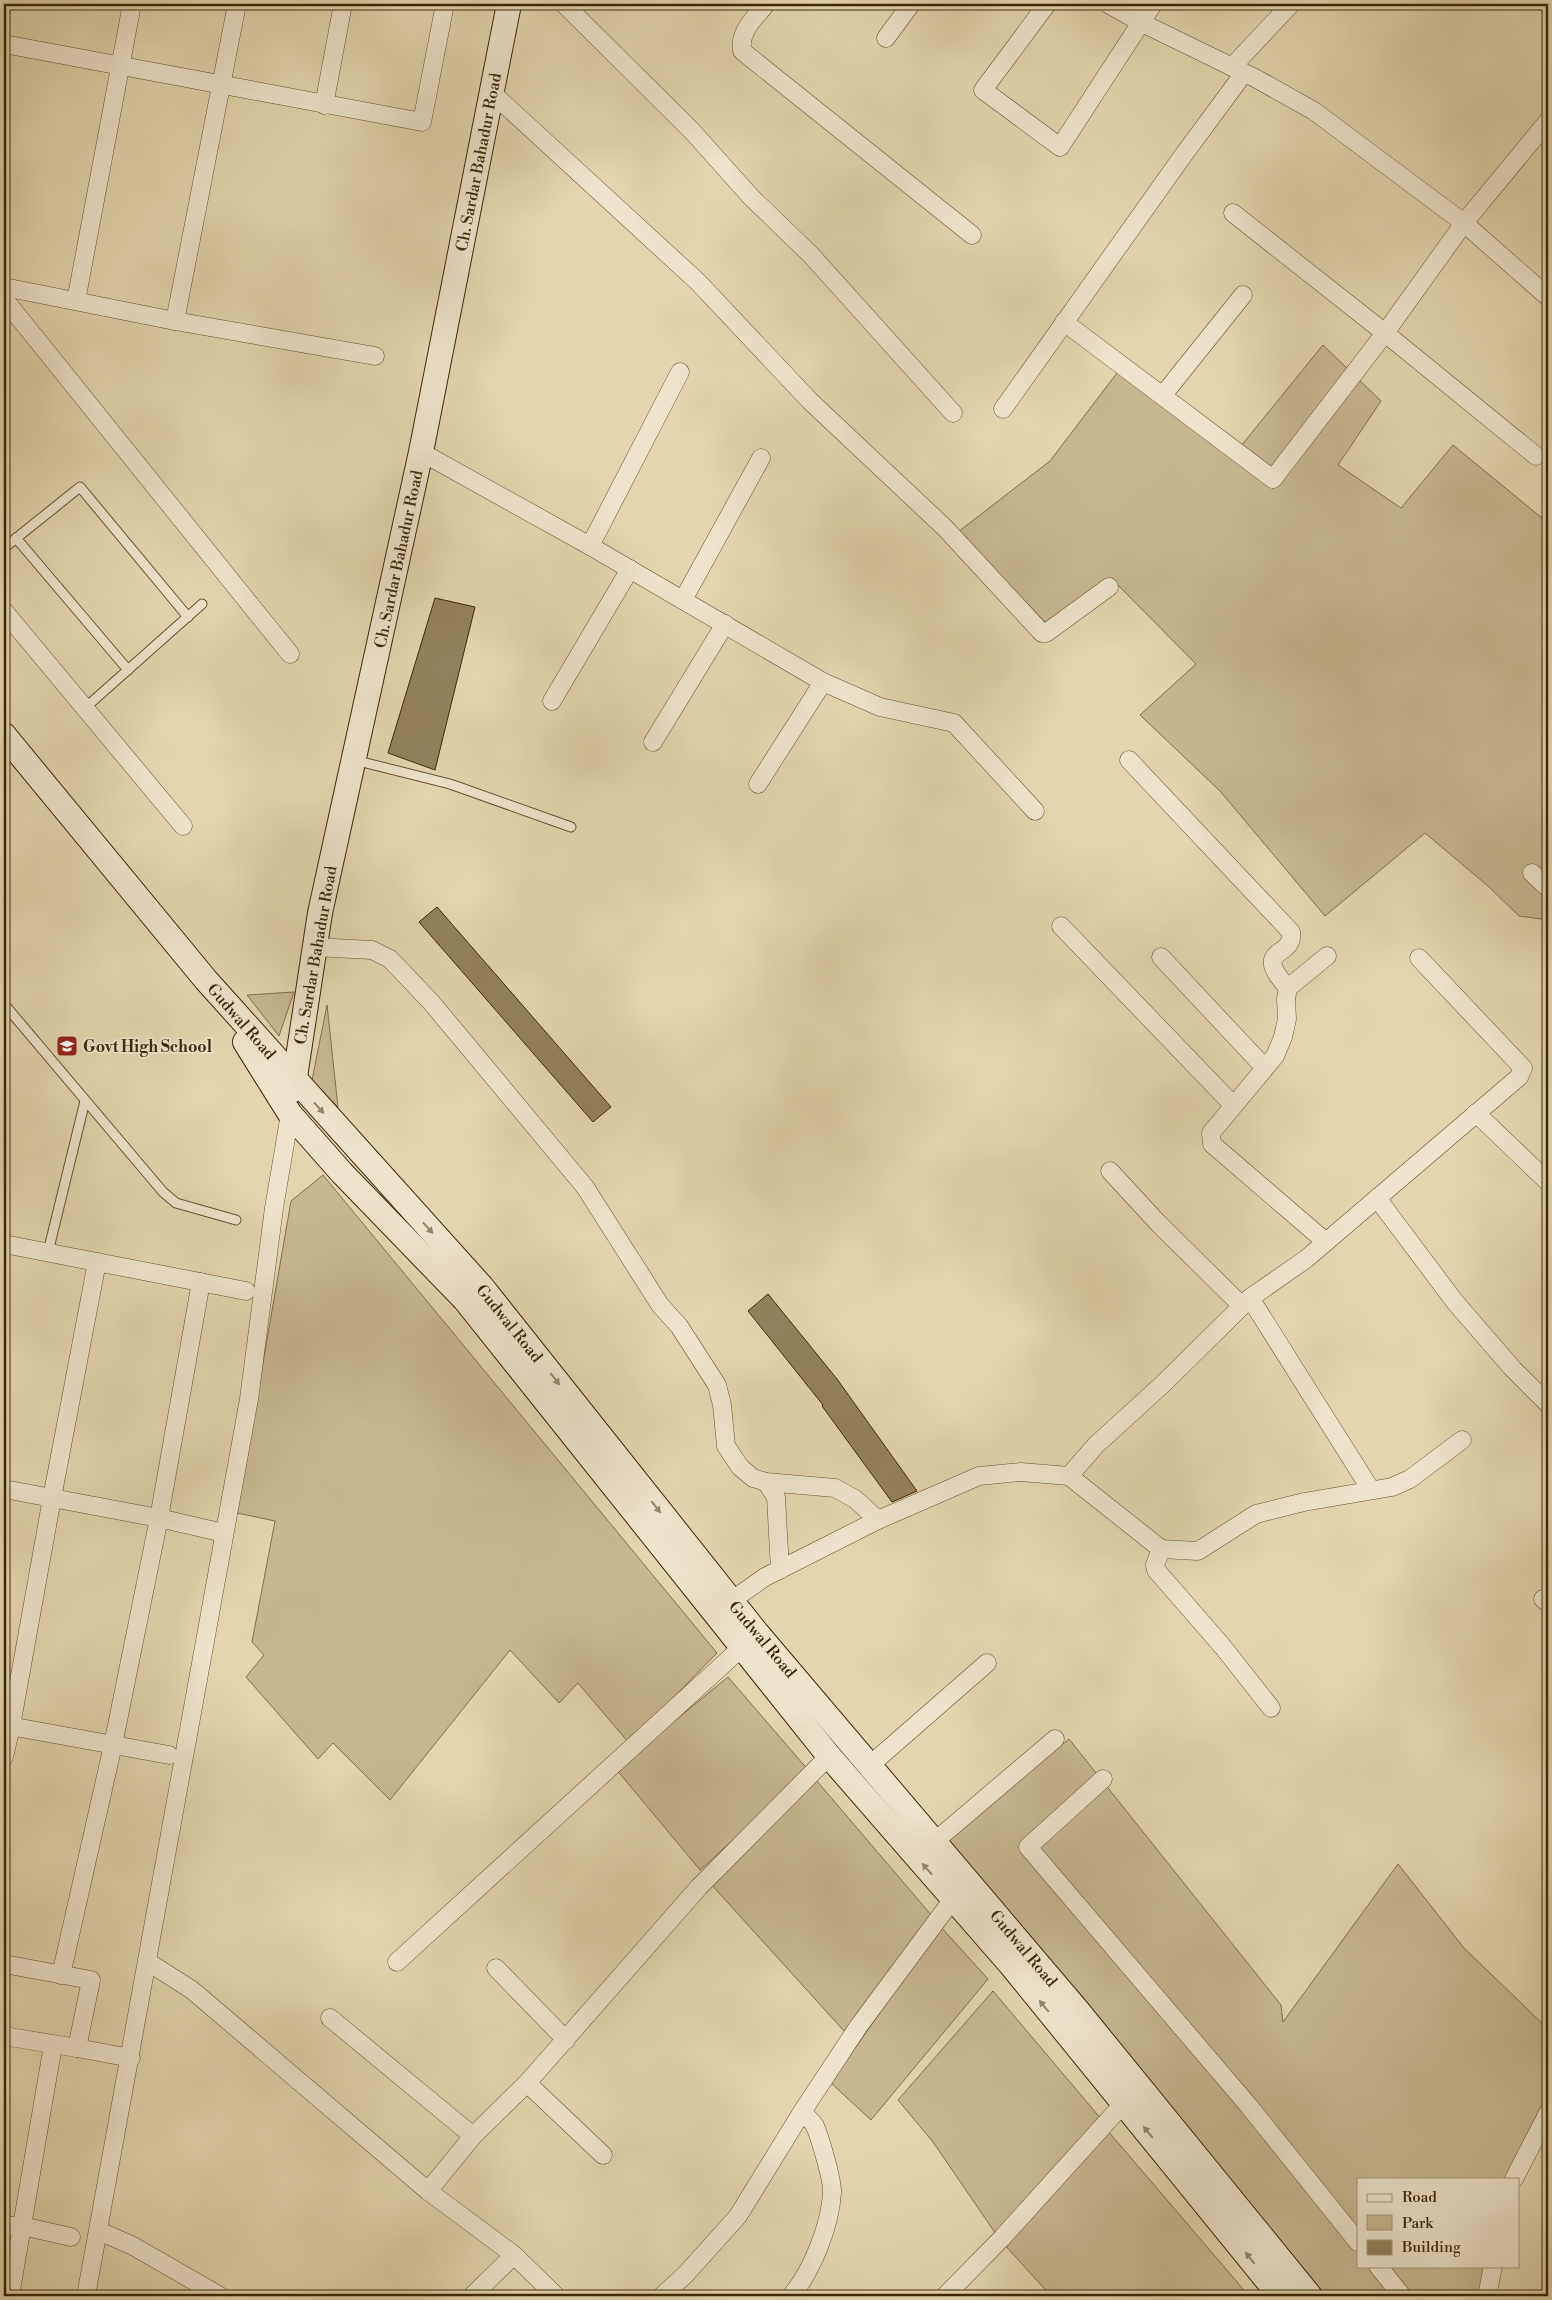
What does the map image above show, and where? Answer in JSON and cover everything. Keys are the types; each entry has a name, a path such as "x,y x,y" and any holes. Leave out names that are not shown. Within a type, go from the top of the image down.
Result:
{"main road":[{"name":"Ch. Sardar Bahadur Road","path":"290,1114 314,947 421,452 490,91 509,4"},
{"path":"4,735 206,980"},
{"name":"Gudwal Road","path":"206,980 482,1287 731,1601 749,1640 829,1756 953,1899 1124,2103 1280,2296"},
{"name":"Gudwal Road","path":"206,980 290,1114 342,1173 465,1300 749,1640 869,1766 1078,2012 1310,2296"}],"street":[{"path":"76,302 132,4"},
{"path":"175,321 237,4"},
{"path":"324,105 343,4"},
{"path":"4,44 422,122 445,4"},
{"path":"564,4 692,131 751,197 811,255 952,413"},
{"path":"766,4 744,32 741,40 742,51 972,235"},
{"path":"886,38 911,4"},
{"path":"1047,4 983,90 1060,147 1153,4"},
{"path":"1108,4 1314,111 1464,223 1548,296"},
{"path":"1003,409 1238,70 1291,4"},
{"path":"490,91 698,282 810,400 945,528 1042,633 1046,633 1109,586"},
{"path":"1064,322 1273,480 1385,332 1464,223 1548,121"},
{"path":"1233,213 1385,332 1536,456"},
{"path":"4,287 175,321 375,356"},
{"path":"1163,396 1243,295"},
{"path":"4,299 290,654"},
{"path":"590,546 680,372"},
{"path":"421,452 590,546 823,682 880,707 954,723 1035,811"},
{"path":"683,600 761,458"},
{"path":"552,702 630,569"},
{"path":"4,611 182,826"},
{"path":"653,742 725,624"},
{"path":"758,784 823,682"},
{"path":"1129,760 1291,932 1292,937 1273,958 1272,964 1275,974 1288,988"},
{"path":"1532,873 1548,888"},
{"path":"1061,926 1233,1105"},
{"path":"314,947 372,950 390,959 431,1002 585,1187 660,1305 679,1326 717,1386 722,1405 726,1446 740,1467 753,1478 766,1482 835,1488 855,1499 878,1520"},
{"path":"1326,1242 1212,1144 1210,1133 1275,1056 1283,1037 1287,1019 1286,999 1288,988 1327,956"},
{"path":"1161,957 1264,1067"},
{"path":"1068,1476 1096,1444 1164,1383 1246,1302 1326,1242 1519,1077 1524,1068 1420,958"},
{"path":"1476,1113 1548,1182"},
{"path":"86,2296 249,1399 274,1208 290,1114"},
{"path":"1110,1171 1158,1223 1246,1302 1371,1490"},
{"path":"1378,1198 1455,1302 1513,1369 1548,1404"},
{"path":"4,1244 246,1291"},
{"path":"4,1757 7,1726 97,1262"},
{"path":"61,1975 113,1745 159,1518 201,1282"},
{"path":"731,1601 780,1570 878,1520 979,1476 1021,1472 1068,1476 1161,1549 1198,1551 1256,1514 1304,1502 1392,1487 1410,1479 1462,1440"},
{"path":"766,1482 776,1497 780,1570"},
{"path":"4,1489 215,1530"},
{"path":"1161,1549 1155,1564 1156,1570 1223,1647 1271,1708"},
{"path":"397,1962 749,1640"},
{"path":"869,1766 987,1663"},
{"path":"7,1726 169,1755"},
{"path":"934,1842 1055,1739"},
{"path":"428,2191 472,2136 527,2083 700,1887 829,1756"},
{"path":"1103,1779 1028,1847 1248,2106 1357,2241"},
{"path":"662,2296 686,2275 738,2216 802,2112 858,2027 953,1899"},
{"path":"148,1962 192,1990 428,2191 514,2255 556,2296"},
{"path":"4,1964 90,1980 77,2048"},
{"path":"496,1968 566,2040"},
{"path":"330,2018 472,2136"},
{"path":"4,2036 130,2058"},
{"path":"10,2296 53,2045"},
{"path":"527,2083 603,2155"},
{"path":"945,2296 1002,2238 1124,2103"},
{"path":"791,2296 799,2287 816,2255 828,2217 832,2192 819,2136 813,2124 802,2112"},
{"path":"1515,2178 1548,2113"},
{"path":"4,2226 22,2226 71,2236"},
{"path":"99,2231 133,2246 220,2296"},
{"path":"476,2295 514,2255"},
{"path":"1380,2268 1402,2296"},
{"path":"1487,2296 1493,2268"}],"lane":[{"path":"4,548 80,487 188,617"},
{"path":"16,538 128,670"},
{"path":"85,708 202,604"},
{"path":"354,760 450,784 571,827"},
{"path":"4,1004 163,1192 176,1203 236,1220"},
{"path":"48,1252 85,1102"}],"green space":[{"path":"1323,345 1381,401 1338,465 1401,508 1453,445 1548,523 1548,920 1519,916 1488,886 1425,833 1325,916 1220,791 1140,715 1196,664 1112,579 1045,622 958,532 1050,461 1120,369 1232,457"},
{"path":"294,992 279,1036 247,995"},
{"path":"327,1005 338,1107 312,1080"},
{"path":"323,1175 717,1653 629,1743 578,1683 559,1703 510,1650 390,1800 333,1743 318,1759 246,1677 264,1655 252,1642 275,1521 237,1513 291,1201"},
{"path":"728,1677 809,1771 700,1870 616,1769"},
{"path":"1069,1739 1281,2005 1283,2022 1398,1864 1464,1948 1548,2029 1548,2110 1514,2178 1357,2178 1357,2268 1493,2268 1487,2296 1323,2296 948,1842 952,1833"},
{"path":"816,1780 932,1916 844,2031 710,1883"},
{"path":"940,1926 988,1979 871,2120 831,2083"},
{"path":"993,1991 1102,2120 998,2237 933,2142 898,2100"},
{"path":"1108,2131 1249,2296 1051,2296 1003,2243"}],"building":[{"path":"435,598 475,607 435,770 388,753"},
{"path":"437,907 611,1107 593,1122 419,922"},
{"path":"768,1294 837,1379 917,1491 892,1502 823,1405 748,1311"}],"place":[{"name":"Govt High School","path":"67,1046"}]}
